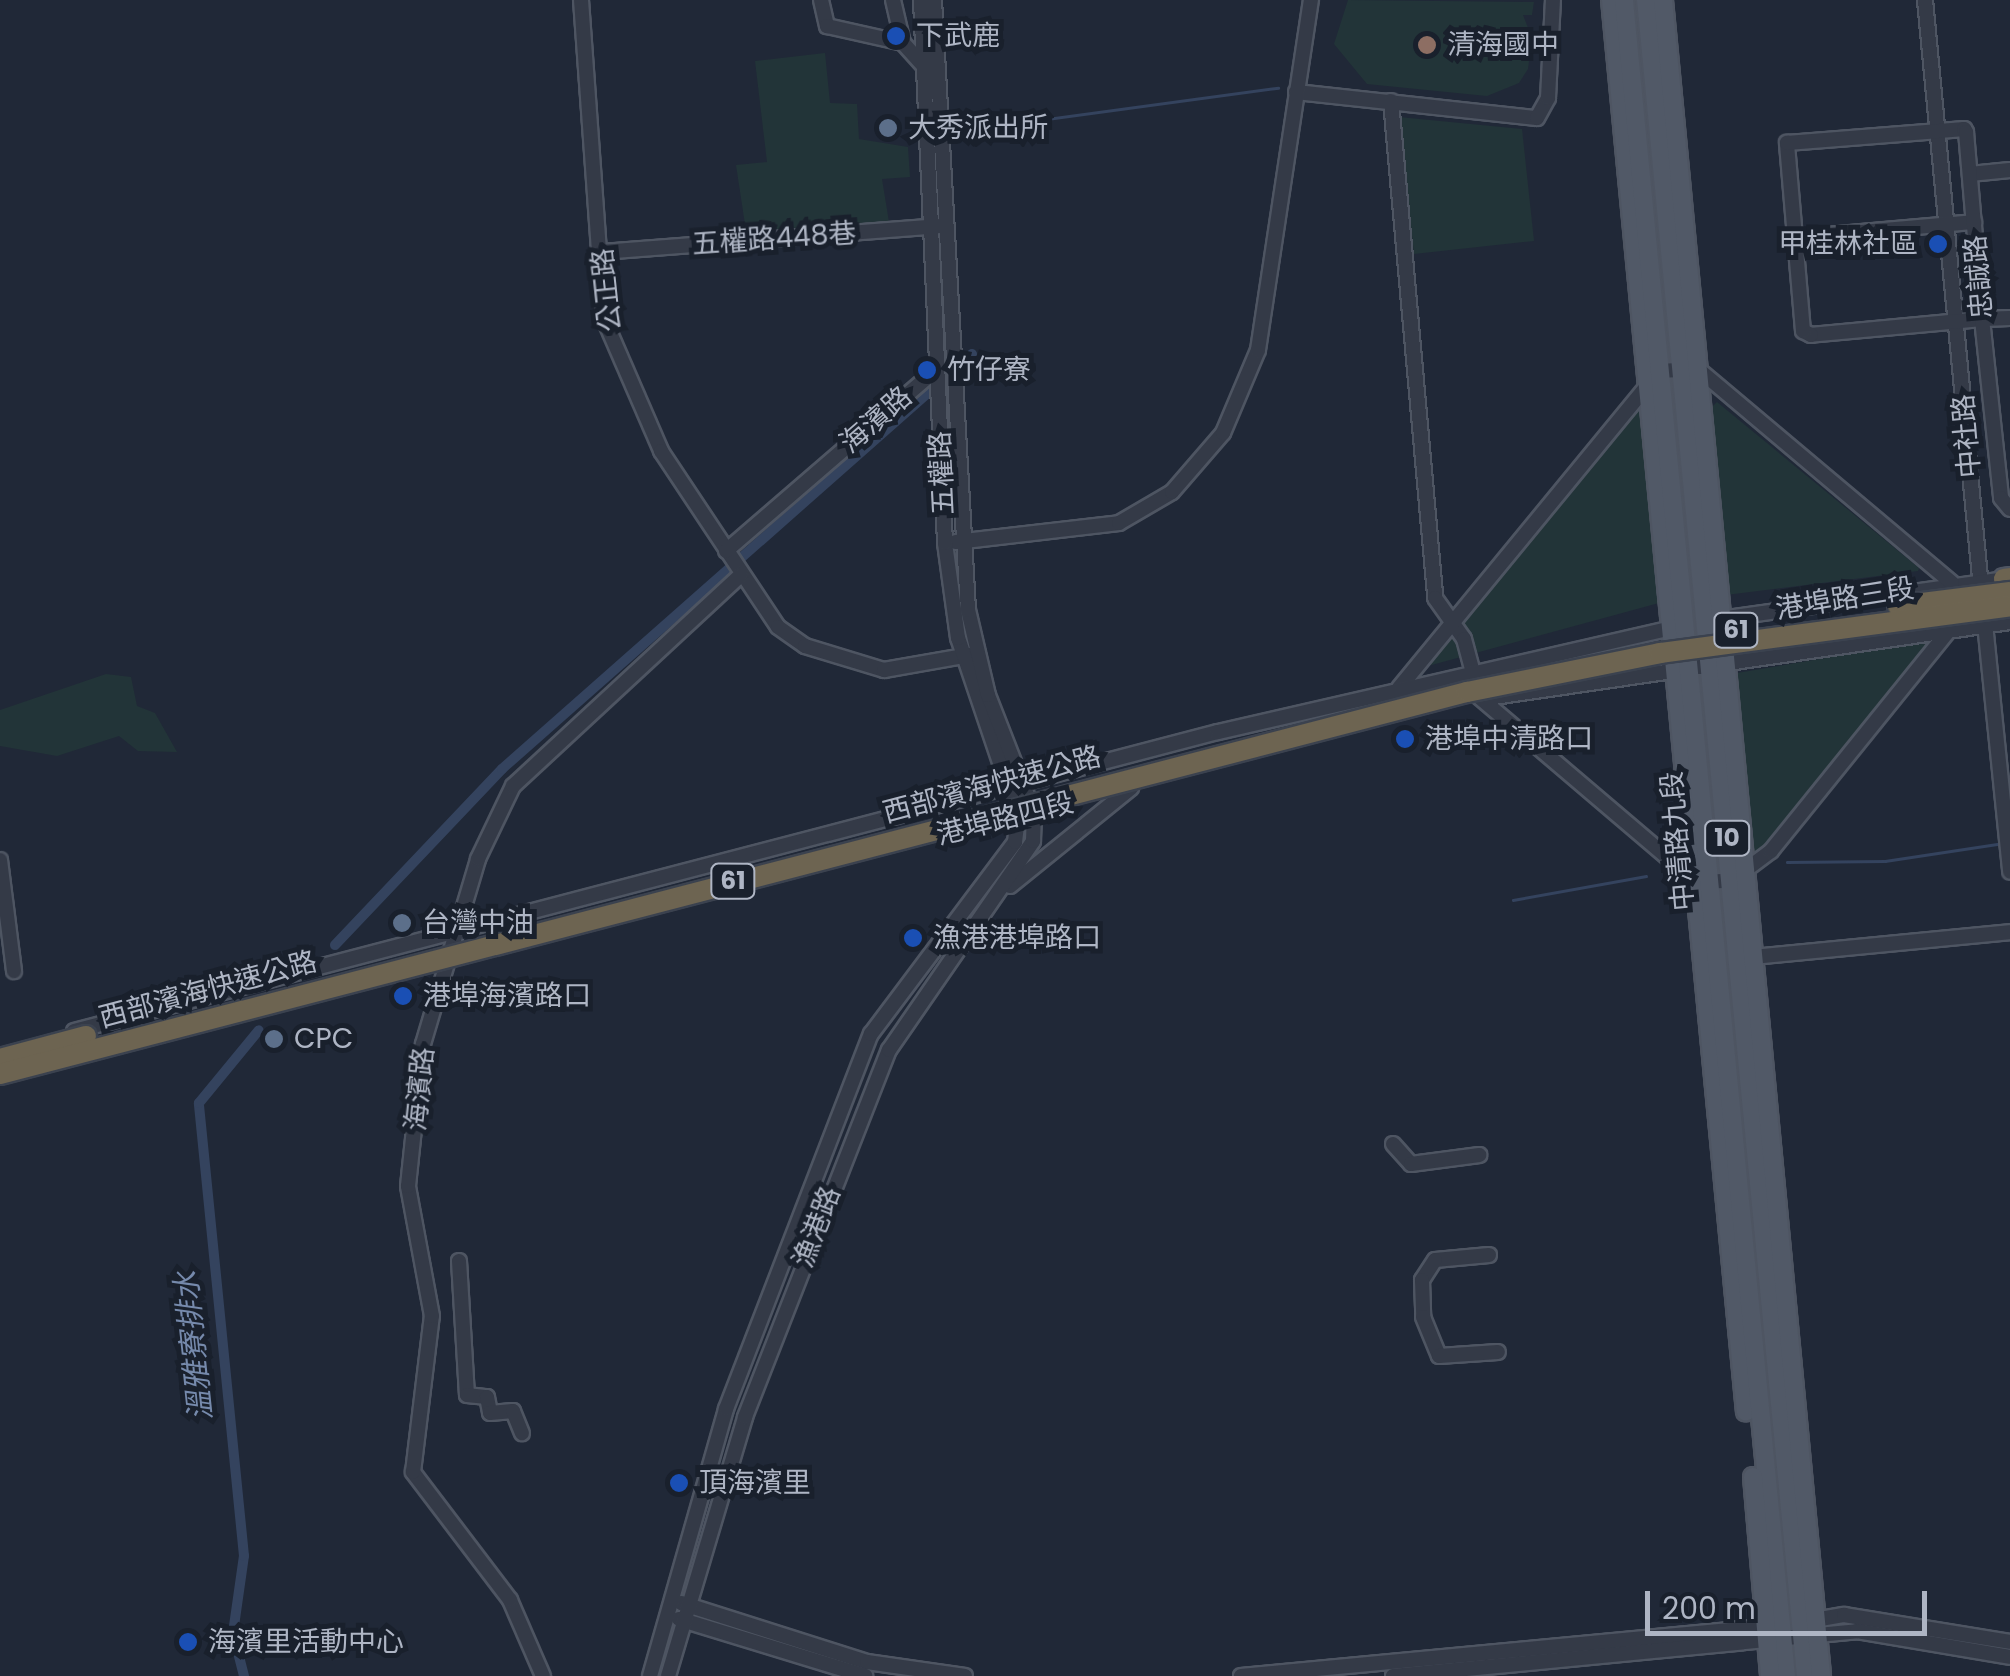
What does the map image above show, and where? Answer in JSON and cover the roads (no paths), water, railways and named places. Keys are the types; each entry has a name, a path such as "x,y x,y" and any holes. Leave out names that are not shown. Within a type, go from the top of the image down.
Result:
{"highway":[{"name":"西部濱海快速公路","path":"0,1059 1464,680 1663,640 2009,581"},
{"name":"西部濱海快速公路","path":"0,1077 1467,692 1660,653 2008,618"}],"main road":[{"name":"中清路九段","path":"1611,0 1703,883 1792,1630 1806,1676"},
{"name":"中清路九段","path":"1624,0 1653,376"},
{"name":"中清路九段","path":"1646,0 1690,369"},
{"name":"中清路九段","path":"1662,0 1690,369 1739,876 1792,1630 1821,1676"},
{"name":"中清路九段","path":"1739,876 1752,957 1792,1630 1786,1676"},
{"name":"中清路九段","path":"1770,1676 1792,1630"}],"street":[{"name":"公正路","path":"581,0 604,319 638,412 741,575"},
{"path":"821,0 827,26 903,44 931,66"},
{"path":"893,0 903,44"},
{"name":"五權路","path":"921,0 931,66"},
{"name":"五權路","path":"934,0 931,66 953,542"},
{"path":"953,542 1119,523 1172,492 1207,456 1258,350 1311,0"},
{"path":"1296,92 1543,114 1553,0"},
{"name":"中社路","path":"1925,0 2010,872"},
{"path":"1392,101 1436,598 1453,624 1473,670 1479,699 1703,883 1739,876 1952,627"},
{"path":"1938,128 1793,140 1783,150 1791,238 1806,333 2010,318"},
{"name":"忠誠路","path":"1938,128 1964,128 2001,498 2010,509"},
{"path":"1970,174 2010,170"},
{"path":"1791,238 1974,222"},
{"name":"五權路448巷","path":"602,252 939,226"},
{"name":"五權路","path":"939,226 937,369 953,542 970,654 1018,816"},
{"name":"海濱路","path":"726,551 937,369"},
{"path":"1399,688 1653,376 1690,369 1956,583"},
{"path":"741,575 778,626 832,661 884,670 970,654"},
{"name":"海濱路","path":"543,1676 510,1600 413,1472 432,1316 408,1186 423,1044 478,859 524,770 741,575"},
{"name":"港埠路三段","path":"1679,627 1956,583 2009,581"},
{"name":"港埠路三段","path":"1717,658 2008,618"},
{"name":"港埠路四段","path":"0,1049 457,936 1399,688 1679,627"},
{"name":"五權路","path":"970,654 1034,813"},
{"name":"港埠路四段","path":"0,1077 1479,699 1717,658"},
{"path":"1002,893 1131,788"},
{"name":"漁港路","path":"668,1676 745,1417 889,1050 969,925 1002,893 1033,841 1034,813"},
{"name":"漁港路","path":"650,1676 726,1409 871,1034 969,894 1004,862 1018,816"},
{"path":"0,860 14,971"},
{"path":"1752,957 2010,932"},
{"path":"1393,1144 1411,1164 1479,1155"},
{"path":"1489,1255 1435,1260 1422,1280 1423,1317 1440,1356 1498,1352"},
{"path":"458,1261 467,1395 487,1396 490,1414 513,1411 522,1433"},
{"path":"670,1607 689,1606 868,1662 965,1676"},
{"path":"670,1607 684,1621 866,1676"},
{"path":"1241,1676 1576,1652 1906,1622 2010,1642"},
{"path":"1792,1630 1897,1635 2010,1658"},
{"path":"1393,1676 1447,1673 1576,1652"}],"waterway":[{"path":"958,131 1278,88"},
{"path":"335,945 502,769 972,354"},
{"path":"1787,862 1885,861 1997,844"},
{"path":"1513,900 1646,876"},
{"name":"溫雅寮排水","path":"244,1676 233,1633 244,1556 199,1103 259,1030"}],"place":[{"name":"下武鹿","path":"896,36"},
{"name":"清海國中","path":"1427,45"},
{"name":"大秀派出所","path":"888,128"},
{"name":"甲桂林社區","path":"1938,244"},
{"name":"竹仔寮","path":"927,370"},
{"name":"港埠中清路口","path":"1405,739"},
{"name":"台灣中油","path":"402,923"},
{"name":"漁港港埠路口","path":"913,938"},
{"name":"港埠海濱路口","path":"403,996"},
{"name":"CPC","path":"274,1039"},
{"name":"頂海濱里","path":"679,1483"},
{"name":"海濱里活動中心","path":"188,1642"}]}
